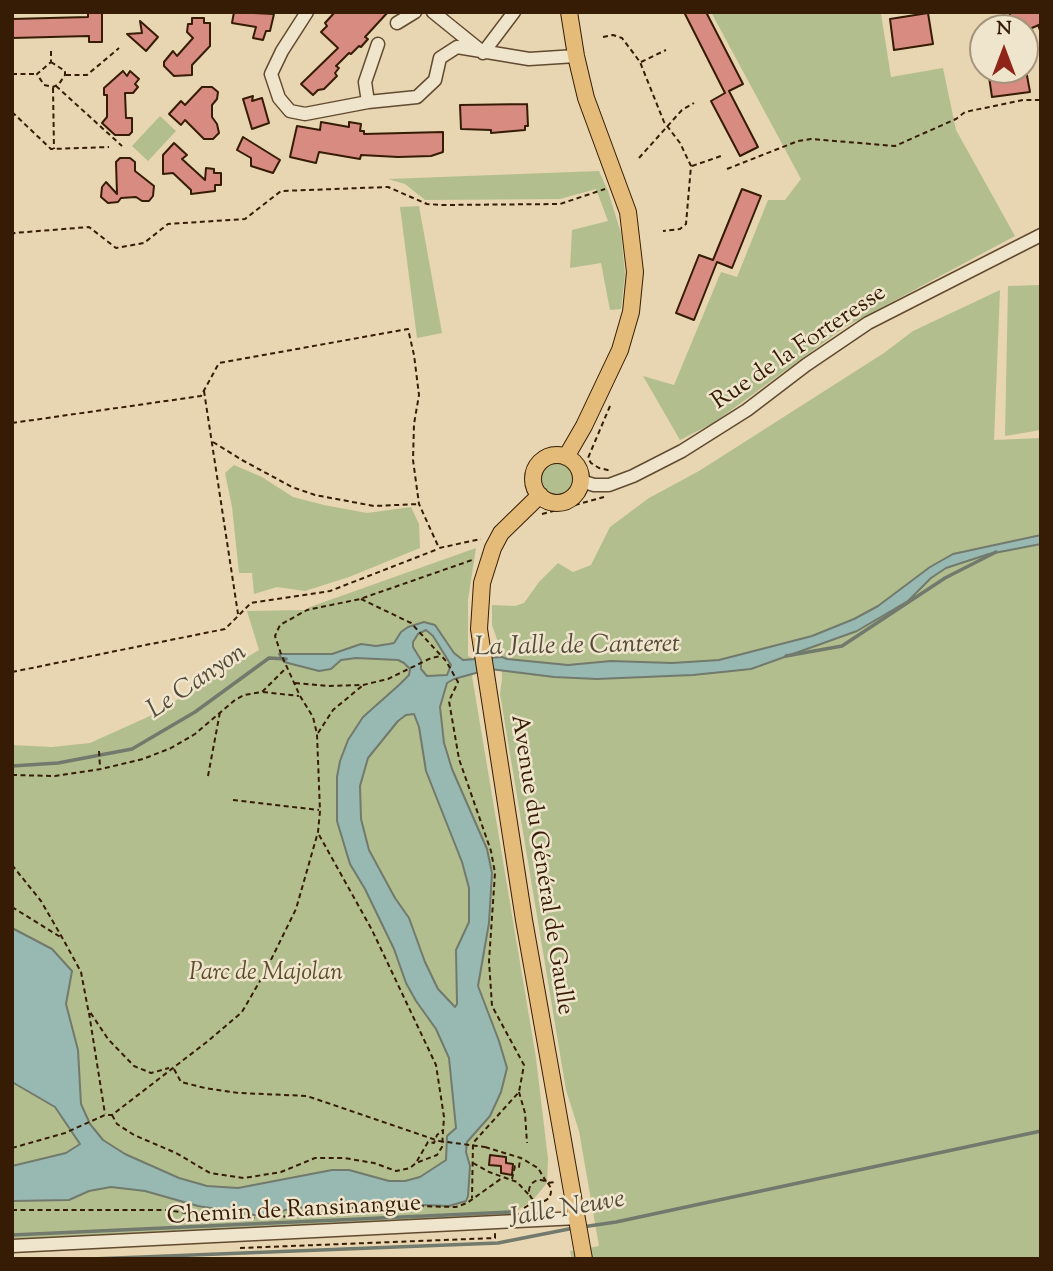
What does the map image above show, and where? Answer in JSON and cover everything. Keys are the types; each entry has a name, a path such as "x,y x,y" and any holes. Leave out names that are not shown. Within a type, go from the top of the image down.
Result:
{"main road":[{"path":"566,457 612,369 624,339 631,312 635,272 628,212 586,98 569,12"},
{"path":"551,456 566,457 578,466 581,481 575,495 561,502 553,502 540,495 533,480 538,465 551,456"},
{"name":"Avenue du Général de Gaulle","path":"540,495 501,533 487,565 479,610 481,647 522,907 584,1259"}],"street":[{"path":"307,12 271,74 279,98 290,111 304,114 417,97 435,80 440,58 457,47 529,59 576,56"},
{"path":"397,23 415,12"},
{"path":"433,12 483,53"},
{"path":"483,53 514,12"},
{"path":"368,103 365,82 378,44"},
{"name":"Rue de la Forteresse","path":"581,481 594,485 609,485 634,476 682,451 747,410 868,323 1041,235"},
{"name":"Chemin de Ransinangue","path":"12,1246 578,1218"}],"path":[{"path":"603,37 613,35 622,38 640,62 667,126 691,166 686,224 680,229 663,231"},
{"path":"54,149 54,86 65,75 87,75 119,48"},
{"path":"640,62 666,50"},
{"path":"12,74 37,74 51,62 51,51"},
{"path":"51,62 65,71 65,75"},
{"path":"37,74 44,85 54,86 122,146"},
{"path":"727,169 799,141 811,139 895,146 956,120 965,112 1023,100 1041,100"},
{"path":"639,158 681,110 694,103"},
{"path":"12,111 51,149 109,147"},
{"path":"691,166 721,156"},
{"path":"12,236 14,233 89,227 116,247 144,243 168,224 245,219 281,191 388,187 427,204 560,204 618,184"},
{"path":"12,423 201,396 219,363 408,329 419,395 414,424 413,460 419,505 439,548"},
{"path":"204,390 238,617"},
{"path":"212,441 292,487 315,495 374,506 419,505"},
{"path":"591,449 588,458 598,468"},
{"path":"535,518 544,512 590,501"},
{"path":"12,672 225,629 251,603 330,591 439,548 489,537"},
{"path":"12,1148 65,1133 105,1115 111,1115 242,1012 264,974 296,909 318,832 320,771 317,734 313,717 281,654 275,636 280,625 307,610 360,599 480,558"},
{"path":"360,599 411,623 446,661 458,682 449,701 459,759 491,851 495,873 489,961 492,1006 524,1065 519,1092 525,1113 527,1143"},
{"path":"294,683 363,685 387,679 442,656"},
{"path":"262,692 286,665"},
{"path":"317,734 333,710 363,685"},
{"path":"12,775 55,776 143,759 171,748 195,734 220,711 244,695 262,692 300,696"},
{"path":"208,776 220,711"},
{"path":"99,751 101,769"},
{"path":"233,800 320,810"},
{"path":"111,1115 117,1124 134,1135 176,1153 210,1173 244,1178 281,1172 314,1158 344,1158 374,1163 396,1171 410,1168 437,1155 442,1147 444,1117 436,1065 372,930 318,832"},
{"path":"12,865 41,901 81,972 105,1115"},
{"path":"12,907 64,939"},
{"path":"88,1009 108,1039 134,1066 151,1073 173,1067"},
{"path":"173,1067 181,1082 239,1093 307,1096 439,1141 485,1147 521,1157 538,1168 551,1191 546,1200 539,1202 517,1182 502,1178 472,1163"},
{"path":"472,1198 472,1143 519,1092"},
{"path":"416,1163 428,1142 434,1143 443,1130"},
{"path":"512,1180 515,1166 519,1167 521,1157"},
{"path":"12,1210 165,1210 232,1219 296,1216 352,1208 456,1208 502,1178"},
{"path":"530,1196 529,1189 533,1183 540,1180 547,1183"}],"green space":[{"path":"711,12 891,12 881,14 891,77 943,68 956,130 1015,236 845,327 715,422 680,440 643,376 674,385 721,272 737,277 768,200 785,200 801,179"},
{"path":"160,116 176,131 148,161 132,146"},
{"path":"599,171 621,233 625,274 621,309 610,310 601,263 570,268 572,230 608,221 596,189 560,199 425,200 405,184 388,179"},
{"path":"419,206 442,333 417,338 400,207"},
{"path":"1041,285 1041,430 1005,436 1008,286"},
{"path":"1000,290 994,440 1041,438 1041,1259 572,1259 570,1251 599,1246 579,1131 566,1090 500,694 501,651 492,625 492,605 515,606 524,603 539,582 558,563 573,572 591,565 610,527 649,498 699,471 884,353 913,331"},
{"path":"557,463 569,467 573,479 569,491 557,495 545,491 541,479 545,467"},
{"path":"234,465 262,477 293,497 324,505 367,513 411,507 419,524 420,548 349,577 305,591 277,587 254,594 252,573 239,573 232,507 225,473"},
{"name":"Parc de Majolan","path":"476,548 468,600 468,656 472,658 472,676 536,1058 548,1159 547,1183 533,1200 506,1218 12,1241 12,745 52,747 90,743 150,716 259,650 247,611 306,610"}],"water":[{"path":"1041,535 1041,544 989,554 946,568 931,578 908,601 857,631 751,669 693,675 597,679 490,669 447,683 440,707 444,743 452,769 487,849 492,873 489,923 478,986 507,1068 501,1092 490,1116 467,1142 466,1152 470,1166 466,1201 449,1206 344,1202 260,1216 198,1206 145,1191 111,1187 89,1191 69,1200 12,1201 12,1166 66,1153 80,1144 55,1107 12,1082 12,928 52,949 72,971 66,1004 78,1050 81,1104 90,1124 103,1140 125,1154 179,1178 207,1186 238,1188 332,1170 349,1170 389,1181 405,1181 420,1177 446,1160 447,1136 456,1128 449,1058 436,1029 406,983 394,949 350,864 337,821 337,777 348,740 363,717 409,675 410,669 398,660 356,658 341,660 331,669 319,671 284,662 279,654 332,654 361,644 376,646 394,643 408,627 424,622 435,625 454,653 463,660 502,657 568,665 611,661 672,663 719,660 812,636 854,619 878,606 930,567 953,554","holes":["426,630 433,636 451,665 447,675 427,676 421,669 421,660 413,642 418,634","414,714 419,727 426,771 462,862 469,888 469,922 456,950 455,1007 438,989 409,918 369,850 361,819 360,786 368,758 398,721 406,715"]}],"building":[{"path":"88,12 102,12 102,42 89,42 89,36 12,38 12,19 88,17"},
{"path":"234,12 274,14 270,31 266,31 263,40 253,38 256,27 232,23"},
{"path":"335,12 388,12 365,37 368,39 361,47 349,53 336,66 339,68 335,73 337,76 324,89 313,95 301,84 338,48 321,32"},
{"path":"684,12 706,12 743,84 729,91 758,147 740,156 711,101 725,93"},
{"path":"1009,12 1041,12 1041,24 1039,25 1039,14"},
{"path":"928,13 933,44 894,50 890,19"},
{"path":"192,18 204,18 204,23 210,23 210,46 192,65 192,75 174,76 164,66 164,62 173,51 177,56 193,38 187,32"},
{"path":"140,21 158,37 146,51 127,34 142,33"},
{"path":"123,71 127,76 130,71 139,79 135,84 138,87 133,93 125,93 126,118 132,118 132,132 129,135 115,135 102,123 107,117 107,95 104,95 104,88"},
{"path":"990,84 1029,84 1030,92 992,97"},
{"path":"202,87 212,87 218,92 212,105 212,117 219,133 213,139 204,139 185,120 181,125 169,114 181,101 185,105"},
{"path":"253,96 252,101 262,98 269,123 252,129 243,99"},
{"path":"527,104 528,126 525,126 525,130 491,133 491,130 461,129 460,105"},
{"path":"321,122 349,127 349,122 361,124 360,131 364,131 364,134 443,132 443,152 431,156 361,155 360,159 319,152 316,163 290,157 297,126 320,130"},
{"path":"243,137 280,160 273,173 251,166 251,158 237,150"},
{"path":"174,143 187,155 182,159 205,180 206,168 214,169 214,173 221,173 221,185 215,185 215,191 191,194 191,190 173,173 163,174 163,155"},
{"path":"120,158 130,158 135,162 135,171 154,186 153,196 149,201 136,197 121,198 118,202 108,203 101,197 102,187 106,182 117,194 116,162"},
{"path":"742,189 761,196 732,268 717,262 694,320 676,313 699,255 713,260"},
{"path":"490,1155 506,1157 506,1163 513,1164 512,1175 501,1173 501,1166 489,1165"}],"waterway":[{"name":"La Jalle de Canteret","path":"786,656 842,646 945,578 996,552"},
{"name":"Le Canyon","path":"12,766 58,763 132,749 195,712 269,658 286,659"},
{"name":"Jalle Neuve","path":"582,1227 1041,1131"},
{"path":"12,1235 511,1212"},
{"name":"Jalle Neuve","path":"91,1259 498,1243 574,1228"}]}
